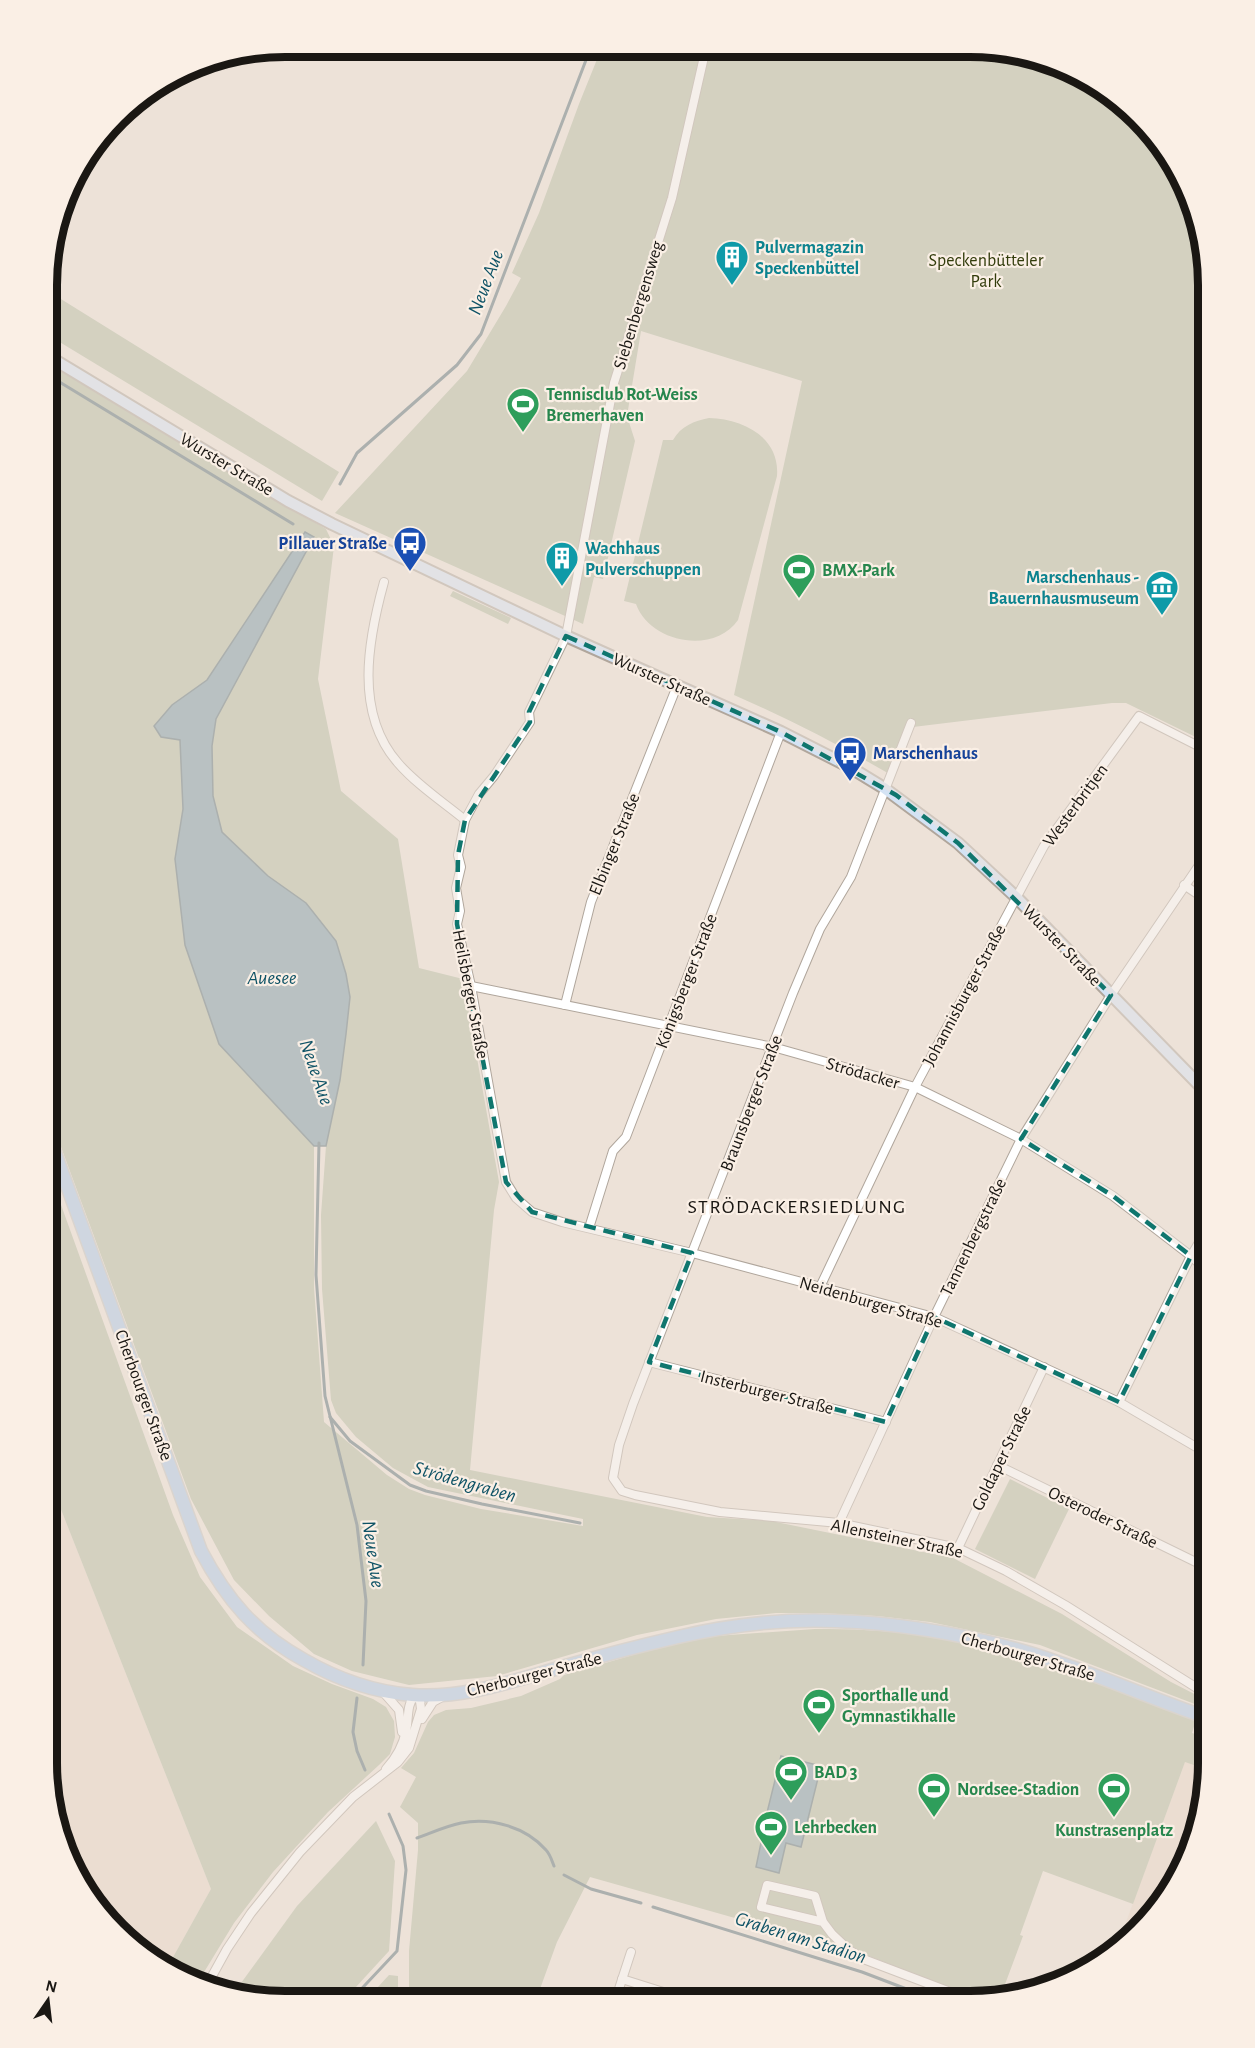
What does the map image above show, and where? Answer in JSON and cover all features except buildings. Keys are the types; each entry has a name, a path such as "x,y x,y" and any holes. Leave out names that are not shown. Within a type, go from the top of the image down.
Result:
{"main road":[{"name":"Cherbourger Straße","path":"57,1159 192,1530 211,1570 244,1616 277,1643 328,1673 375,1689 415,1695 454,1693 512,1682 700,1632 755,1624 833,1621 915,1628 971,1637 1070,1666 1198,1714"}],"street":[{"name":"Siebenbergensweg","path":"566,636 614,383 672,198 704,57"},
{"name":"Wurster Straße","path":"57,361 296,506 566,636 781,732 848,766 884,788 957,843 1016,897 1198,1084"},
{"path":"384,582 374,616 368,670 370,708 386,747 409,776 465,820"},
{"name":"Heilsberger Straße","path":"516,1198 506,1182 471,986 457,924 460,911 456,888 461,867 458,855 465,820 479,794 494,776 530,722 529,712 566,636"},
{"name":"Elbinger Straße","path":"565,1005 591,902 677,686"},
{"name":"Westerbritjen","path":"1016,897 1044,846 1139,716 1198,746"},
{"name":"Braunsberger Straße","path":"622,1491 614,1478 619,1445 633,1404 793,993 820,929 851,877 911,723"},
{"name":"Königsberger Straße","path":"589,1228 613,1151 626,1137 781,732"},
{"name":"Tannenbergstraße","path":"839,1523 934,1317 1021,1139 1111,996 1198,866"},
{"path":"1185,885 1198,894"},
{"name":"Johannisburger Straße","path":"820,1287 915,1088 1016,897"},
{"name":"Strödacker","path":"471,986 773,1047 915,1088 1021,1139 1113,1196 1198,1263"},
{"name":"Neidenburger Straße","path":"516,1198 532,1212 934,1317 1119,1402 1198,1448"},
{"path":"1119,1402 1198,1244"},
{"name":"Insterburger Straße","path":"649,1362 886,1422"},
{"name":"Goldaper Straße","path":"958,1548 1044,1368"},
{"name":"Osteroder Straße","path":"997,1465 1198,1563"},
{"name":"Allensteiner Straße","path":"622,1491 720,1512 839,1523 958,1548 1006,1571 1065,1605 1198,1689"},
{"path":"375,1689 390,1698 399,1710 402,1723 402,1745"},
{"path":"386,1769 398,1762 409,1748 433,1702 454,1693"},
{"path":"211,1979 227,1949 252,1913 300,1852 338,1811 394,1761 402,1745 409,1719 409,1704 415,1695 420,1701 421,1709 415,1734"},
{"path":"823,1922 761,1907 767,1885 815,1896 823,1922 832,1935 849,1950 866,1960 948,1991"},
{"path":"618,1991 631,1952"},
{"path":"622,1979 660,1991"}],"highlighted area":[{"path":"566,636 781,732 896,795 958,843 1111,995 1021,1139 1113,1196 1191,1256 1119,1402 934,1317 886,1422 649,1362 692,1253 532,1212 506,1182 457,924 458,855 465,820 530,722 529,712"}],"shaded area":[{"path":"57,1499 211,1889 171,1960 146,1944 104,1902 74,1850 61,1807 57,1778"},
{"path":"1185,1762 1198,1767 1194,1807 1181,1850 1160,1890 1122,1932"}],"green space":[{"name":"Speckenbütteler Park","path":"598,57 985,57 1014,61 1057,74 1097,95 1131,124 1160,158 1181,198 1194,241 1198,270 1198,738 1126,703 913,727 893,776 815,733 734,695 802,381 641,331 627,416 635,441 603,579 594,577 583,624 335,513 467,371 506,306 521,278 512,273 539,213"},
{"path":"57,297 339,472 322,501 57,340"},
{"path":"57,366 326,529 334,546 318,679 341,791 398,839 419,968 463,979 499,1182 494,1210 470,1470 707,1517 771,1521 953,1558 1062,1614 1171,1682 1198,1696 1198,1705 1040,1645 930,1622 818,1613 776,1613 716,1619 637,1635 497,1676 409,1685 352,1671 314,1654 269,1616 234,1580 191,1499 57,1136","holes":["305,532 314,537 216,719 212,746 213,796 222,832 268,876 306,904 336,941 350,997 340,1080 326,1146 321,1215 322,1289 331,1400 336,1413 356,1437 393,1468 428,1487 583,1519 583,1526 481,1509 409,1489 387,1475 324,1422 314,1288 314,1146 219,1044 175,859 183,809 180,739 172,705 207,680"]},
{"path":"709,418 734,422 757,433 772,451 777,476 738,620 727,631 714,638 699,641 683,640 654,628 643,617 636,604 624,601 663,440 673,440 688,425"},
{"path":"453,591 511,618 508,624 450,596"},
{"path":"57,1194 173,1515 200,1577 237,1627 293,1666 373,1699 386,1707 394,1721 395,1737 390,1754 328,1812 273,1872 234,1923 202,1975 171,1960 211,1889 57,1499"},
{"path":"1010,1479 1069,1509 1035,1579 975,1549"},
{"path":"815,1629 868,1630 920,1635 991,1650 1060,1671 1196,1720 1192,1733 1198,1735 1198,1767 1185,1762 1133,1904 1043,1871 1003,1989 957,1991 869,1956 590,1877 557,1942 539,1991 409,1991 409,1951 418,1850 418,1823 400,1807 416,1777 401,1768 414,1753 428,1722 434,1715 446,1710 471,1708 521,1696 560,1679 564,1675 674,1643 716,1636"},
{"path":"376,1821 395,1861 389,1951 352,1991 270,1991 239,1986 297,1906"},
{"path":"389,1975 398,1976 398,1991 374,1991"}],"water":[{"name":"Auesee","path":"305,532 314,537 216,719 212,746 213,796 222,832 268,876 306,903 336,941 350,997 340,1080 326,1146 314,1146 219,1044 185,945 175,859 183,809 180,740 161,737 154,726 172,705 207,680"},
{"name":"BAD 3","path":"781,1756 821,1766 801,1847 786,1843 779,1873 756,1867 761,1843 766,1844 768,1839 761,1837"}],"waterway":[{"name":"Neue Aue","path":"340,484 357,453 457,365 481,334 587,57"},
{"path":"57,380 293,524"},
{"name":"Neue Aue","path":"319,1143 316,1275 325,1396 357,1525 366,1601 363,1665"},
{"name":"Strödengraben","path":"330,1417 350,1441 410,1485 482,1504 580,1523"},
{"name":"Neue Aue","path":"357,1698 353,1732 357,1751 365,1770"},
{"name":"Neue Aue","path":"359,1991 397,1951 406,1870 403,1846 389,1814"},
{"name":"Graben am Stadion","path":"417,1838 461,1823 472,1821 496,1823 518,1830 538,1842 547,1852 554,1866"},
{"name":"Graben am Stadion","path":"564,1875 591,1889 641,1903"},
{"name":"Graben am Stadion","path":"653,1907 862,1972 912,1991"}],"place":[{"name":"Pulvermagazin Speckenbüttel","path":"732,286"},
{"name":"Tennisclub Rot-Weiss Bremerhaven","path":"523,433"},
{"name":"Pillauer Straße","path":"410,572"},
{"name":"Wachhaus Pulverschuppen","path":"562,587"},
{"name":"BMX-Park","path":"799,599"},
{"name":"Marschenhaus - Bauernhausmuseum","path":"1162,616"},
{"name":"Marschenhaus","path":"850,782"},
{"name":"Sporthalle und Gymnastikhalle","path":"819,1734"},
{"name":"BAD 3","path":"791,1801"},
{"name":"Nordsee-Stadion","path":"934,1818"},
{"name":"Kunstrasenplatz","path":"1114,1818"},
{"name":"Lehrbecken","path":"771,1856"}],"district":[{"name":"STRÖDACKERSIEDLUNG","path":"797,1206"}]}
